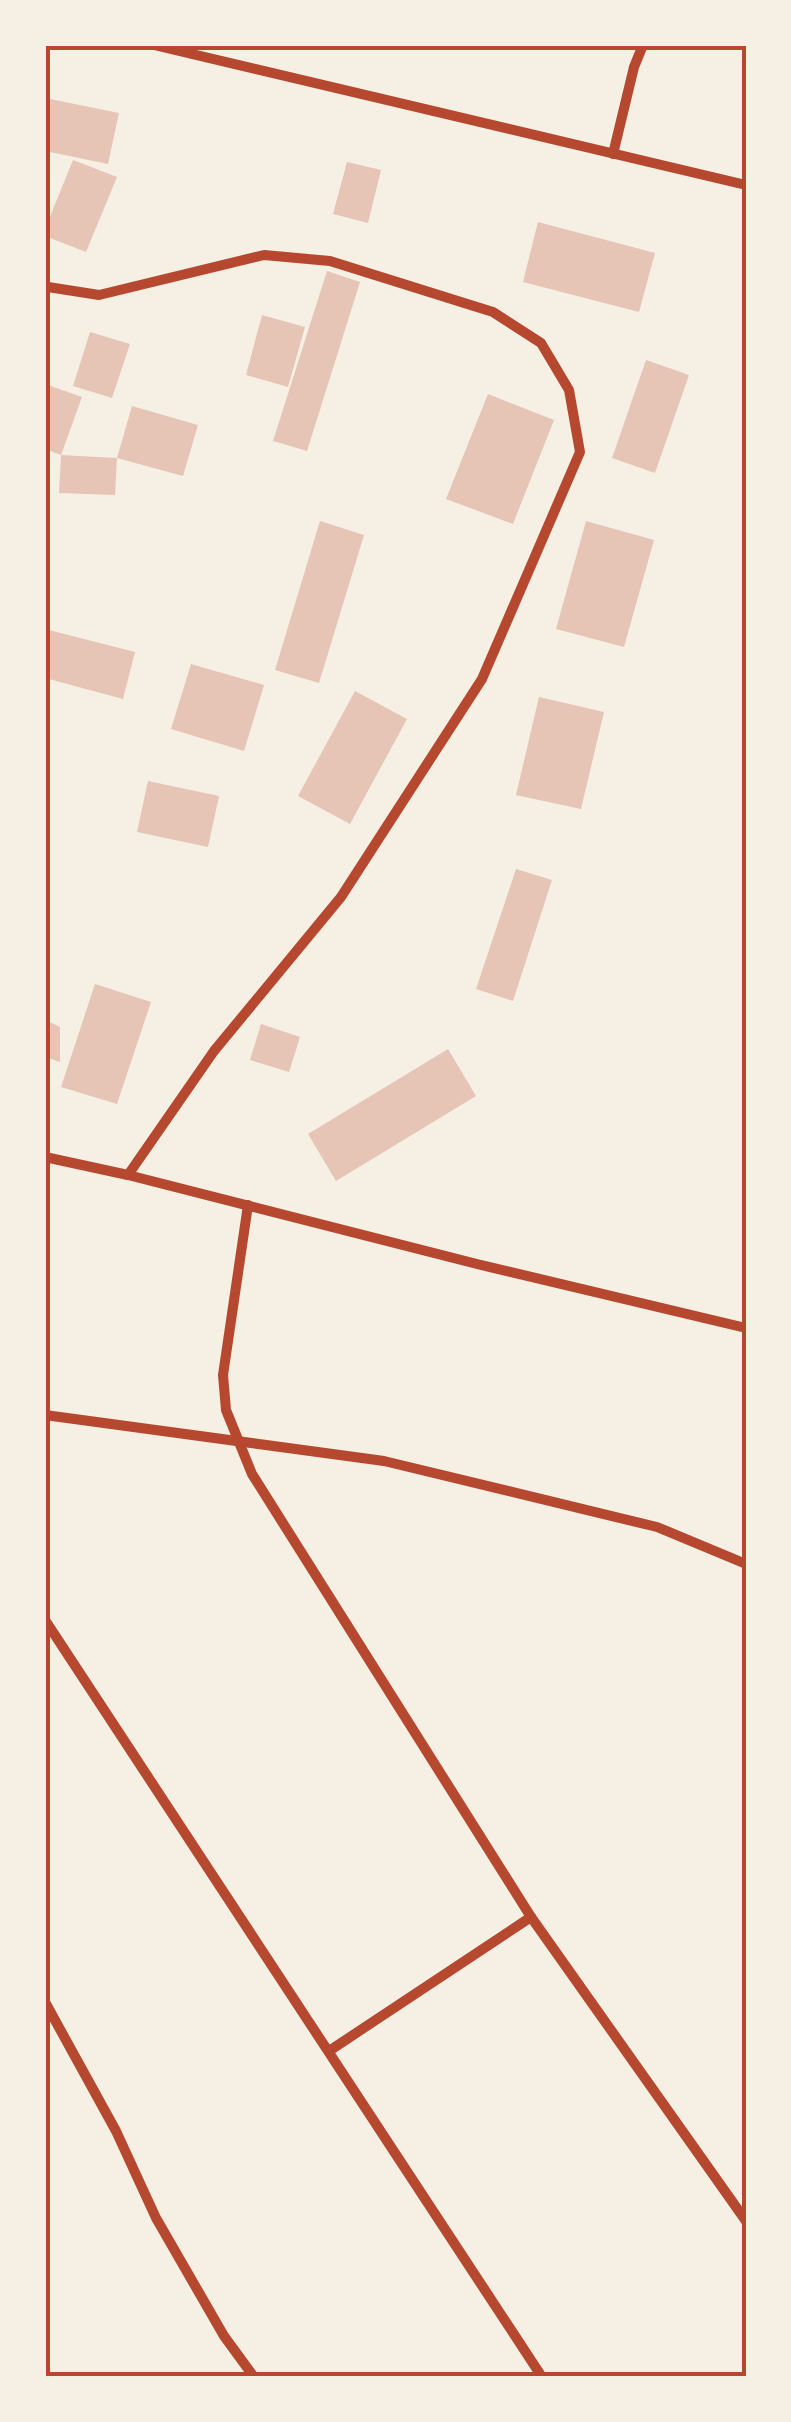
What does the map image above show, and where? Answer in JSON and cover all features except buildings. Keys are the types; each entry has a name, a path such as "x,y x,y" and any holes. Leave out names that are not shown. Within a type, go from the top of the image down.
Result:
{"street":[{"path":"154,45 746,186"},
{"path":"612,154 643,45"},
{"path":"45,284 99,295 264,255 330,261 494,312 541,343 568,390 580,452 482,679 341,897 214,1051 128,1175"},
{"path":"45,1157 746,1328"},
{"path":"248,1206 223,1375 226,1410 252,1474 532,1918 746,2221"},
{"path":"45,1415 384,1461 657,1527 746,1564"},
{"path":"45,1620 542,2377"},
{"path":"329,2051 532,1918"},
{"path":"45,2002 116,2131 156,2218 224,2336 254,2377"}]}
